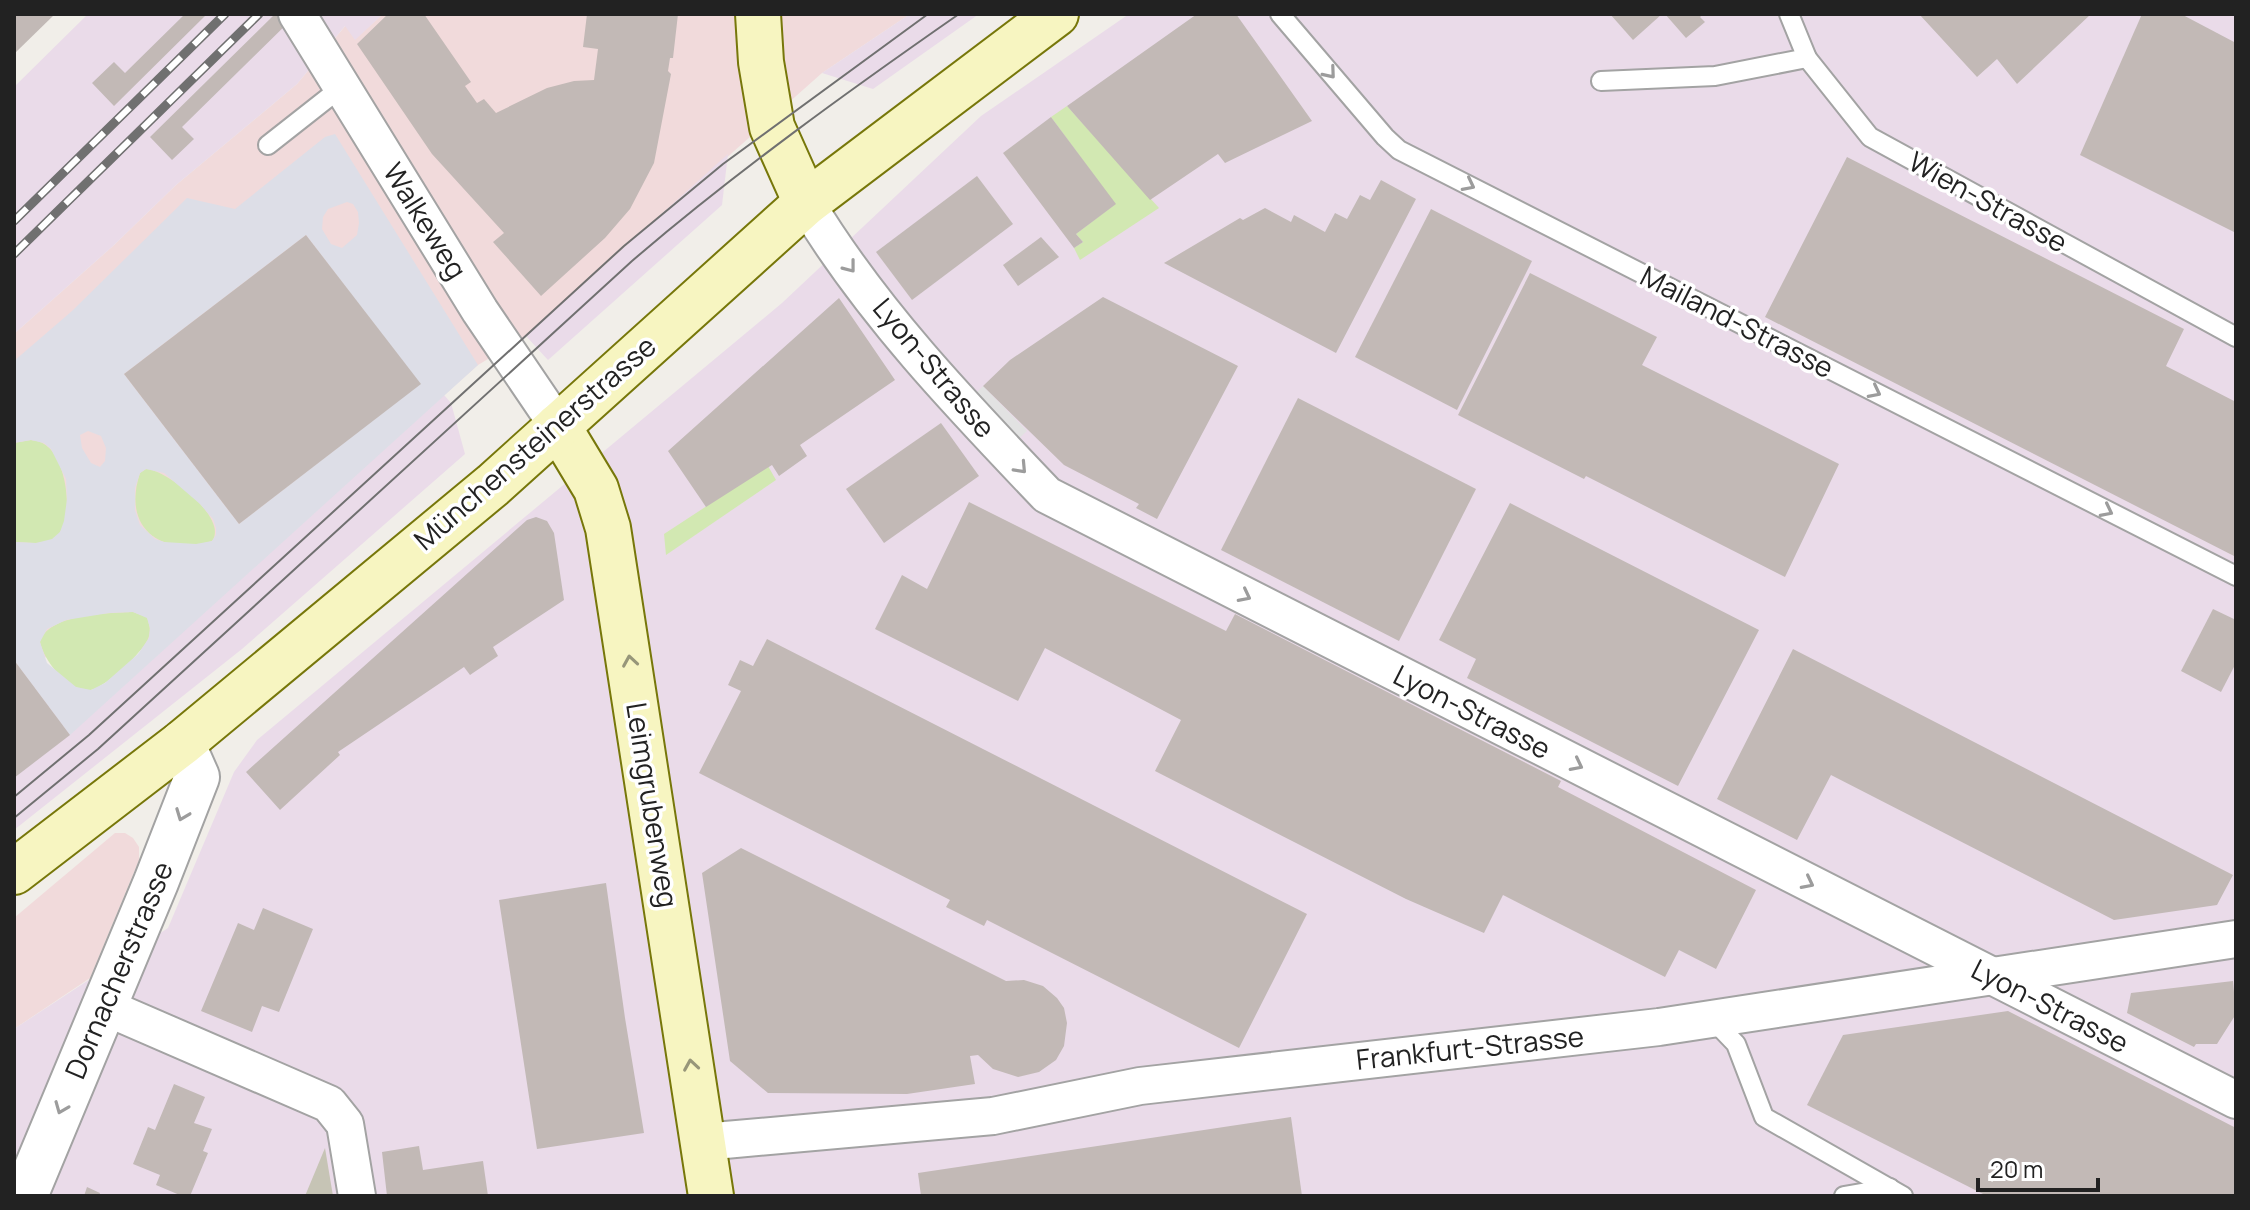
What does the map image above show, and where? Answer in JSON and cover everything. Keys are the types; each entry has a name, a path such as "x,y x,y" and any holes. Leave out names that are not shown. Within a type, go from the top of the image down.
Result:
{"main road":[{"path":"758,14 761,62 772,127 806,203"},
{"name":"Münchensteinerstrasse","path":"14,872 182,743 493,485 806,203 1056,14"},
{"name":"Leimgrubenweg","path":"558,426 596,489 608,528 711,1196"}],"street":[{"name":"Walkeweg","path":"304,24 480,311 558,426"},
{"name":"Lyon-Strasse","path":"806,203 831,242 930,370 1047,495 2236,1100"},
{"name":"Dornacherstrasse","path":"25,1196 197,777 182,743"},
{"name":"Frankfurt-Strasse","path":"703,1142 993,1116 1140,1086 1712,1019 2236,939"},
{"path":"103,1006 329,1104 345,1124 357,1196"}],"lane":[{"name":"Mailand-Strasse","path":"1280,14 1399,150 2236,576"},
{"name":"Wien-Strasse","path":"1789,14 1807,58 1870,137 2236,337"},
{"path":"1601,81 1715,76 1807,58"},
{"path":"268,145 343,86"},
{"path":"1712,1019 1736,1044 1764,1117 1897,1192"},
{"path":"1844,1196 1897,1192"}],"shaded area":[{"path":"88,14 383,14 355,40 345,26 297,84 176,185 14,334 14,87"},
{"path":"383,14 910,14 822,73 526,336 478,365 167,647 14,660 14,334 176,185 297,84 346,25 355,39"},
{"path":"910,14 979,14 873,89 822,73"},
{"path":"1129,14 2236,14 2236,1196 14,1196 14,1029 168,928 234,772 257,740 782,303 981,116"},
{"path":"335,134 478,365 70,735 14,660 14,542 36,543 52,539 60,532 67,499 66,479 51,449 44,443 31,440 14,443 14,361 72,311 187,198 235,209 325,137","holes":["347,202 353,204 358,212 357,235 342,248 331,244 322,229 323,217 328,209","306,235 420,384 239,524 124,374","88,431 101,436 106,448 105,461 100,467 91,463 82,448 80,435","146,469 164,473 213,519 216,535 212,541 196,544 155,539 140,525 135,510 135,488 140,473","133,612 147,618 149,638 138,654 105,683 91,690 76,687 47,663 40,642 47,629 66,620"]},
{"path":"728,154 722,205 548,360 526,336"},
{"path":"983,386 1027,431 1014,443 971,398"},
{"path":"444,395 451,403 465,454 242,649 14,830 14,660 70,734"},
{"path":"115,833 125,833 133,838 139,847 139,860 90,978 14,1029 14,918"},
{"path":"325,1148 333,1196 305,1196"}],"green space":[{"path":"1067,106 1159,208 1080,260 1074,248 1083,242 1076,234 1115,204 1051,117"},
{"path":"31,440 48,447 60,466 66,494 65,522 60,533 48,542 14,542 14,443"},
{"path":"768,466 776,480 666,555 664,534"},
{"path":"146,469 168,478 194,497 212,521 215,532 212,541 176,545 161,541 149,533 136,509 140,473"},
{"path":"133,612 147,617 150,631 146,642 124,667 91,690 83,690 66,681 42,650 40,642 45,633 66,620"}],"building":[{"path":"14,14 55,14 14,54"},
{"path":"185,14 207,14 114,106 92,83 114,62 125,73"},
{"path":"275,14 297,14 182,127 194,139 172,160 150,137"},
{"path":"388,14 424,14 471,82 465,86 477,103 484,99 496,113 547,88 594,80 598,49 583,47 587,14 678,14 673,58 670,58 668,71 671,74 654,163 630,209 605,238 541,296 493,242 504,233 432,154 357,44"},
{"path":"1197,14 1236,14 1312,121 1225,163 1218,154 1150,200 1067,106"},
{"path":"1610,14 1662,14 1633,40"},
{"path":"1665,14 1703,14 1700,17 1705,22 1686,38"},
{"path":"1919,14 2091,14 2017,84 1997,59 1977,77"},
{"path":"2142,14 2181,14 2236,43 2236,233 2080,155"},
{"path":"1051,117 1116,204 1076,234 1083,242 1074,248 1003,153"},
{"path":"1847,157 2184,329 2166,366 2236,402 2236,557 1765,317"},
{"path":"977,176 1013,224 912,300 876,252"},
{"path":"1381,180 1416,199 1336,353 1164,263 1240,218 1243,220 1265,208 1291,222 1294,215 1325,232 1335,213 1347,219 1360,195 1370,200"},
{"path":"1431,209 1532,261 1457,410 1355,357"},
{"path":"306,235 421,384 239,524 124,374"},
{"path":"1041,237 1059,257 1018,286 1003,265"},
{"path":"1530,273 1657,337 1642,365 1839,464 1785,577 1458,415"},
{"path":"1103,297 1238,366 1157,519 1136,508 1139,504 1064,465 983,386 1010,360"},
{"path":"839,298 895,380 800,445 807,456 779,476 772,465 706,507 668,451"},
{"path":"1298,398 1476,489 1399,641 1221,550"},
{"path":"941,423 979,476 884,543 846,489"},
{"path":"969,502 1226,631 1235,614 1561,781 1558,787 1756,890 1716,969 1679,950 1665,977 1503,895 1484,933 1406,899 1155,771 1181,720 1045,648 1018,701 875,629 902,575 927,589"},
{"path":"1510,503 1759,630 1678,786 1467,678 1476,659 1439,640"},
{"path":"536,517 547,521 554,533 564,600 493,647 498,656 470,675 464,667 338,752 340,755 280,810 246,772 527,520"},
{"path":"2213,609 2236,620 2236,663 2221,692 2181,671"},
{"path":"767,639 1307,914 1239,1048 987,920 984,926 946,907 950,900 699,773 741,691 728,685 740,660 753,666"},
{"path":"1793,649 2233,875 2217,905 2114,920 1831,775 1797,840 1717,799"},
{"path":"14,660 70,735 14,778"},
{"path":"741,848 1006,981 1024,980 1043,986 1064,1008 1067,1023 1064,1046 1056,1060 1039,1072 1018,1077 993,1069 978,1055 970,1056 975,1084 907,1094 768,1093 730,1061 702,873"},
{"path":"606,883 644,1133 537,1149 499,900"},
{"path":"263,908 313,929 279,1012 262,1006 252,1032 201,1011 238,923 254,930"},
{"path":"2233,981 2236,1014 2217,1044 2196,1044 2194,1047 2127,1013 2131,993"},
{"path":"2008,1011 2236,1128 2236,1196 1987,1196 1807,1105 1843,1035"},
{"path":"174,1084 205,1097 194,1123 212,1129 203,1151 208,1153 190,1196 182,1196 156,1185 160,1175 133,1164 148,1127 155,1130"},
{"path":"1291,1117 1302,1196 921,1196 918,1173"},
{"path":"419,1146 423,1170 483,1161 488,1196 387,1196 382,1152"},
{"path":"87,1187 100,1193 99,1196 84,1196"}],"tram line":[{"path":"14,797 89,735 624,246 723,164 928,14"},
{"path":"14,818 98,749 632,261 792,133 959,14"}],"railway":[{"path":"14,221 225,14"},
{"path":"14,254 259,14"}]}
